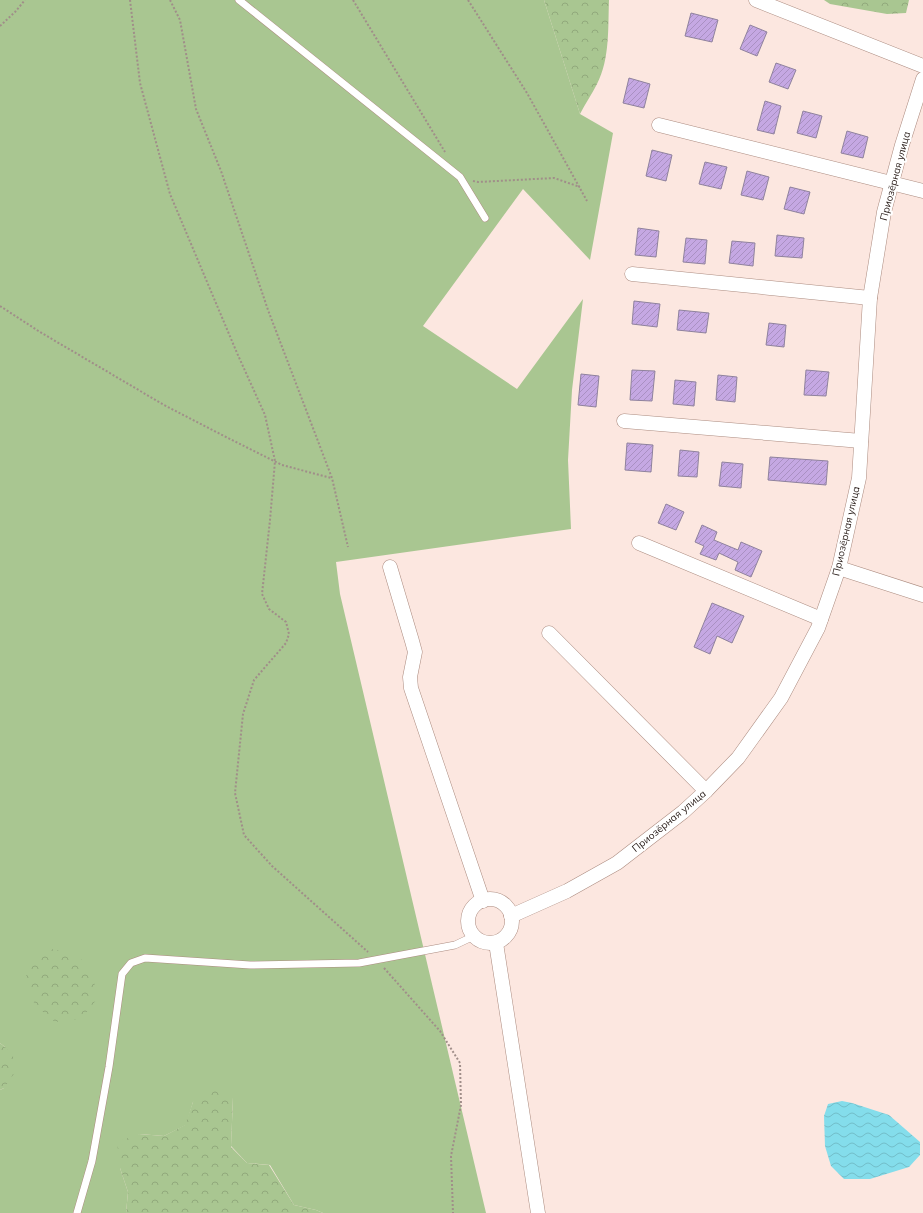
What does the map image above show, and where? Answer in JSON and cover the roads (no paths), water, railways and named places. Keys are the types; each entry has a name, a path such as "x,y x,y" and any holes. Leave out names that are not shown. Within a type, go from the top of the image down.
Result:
{"street":[{"path":"756,0 923,66"},
{"name":"Приозёрная улица","path":"511,916 567,892 617,863 683,812 706,791 738,758 781,698 818,628 840,568 859,478 870,298 884,212 923,79"},
{"path":"659,125 923,191"},
{"path":"632,274 870,298"},
{"path":"624,421 861,441"},
{"path":"639,543 821,619"},
{"path":"390,567 415,652 410,676 411,688 483,901"},
{"path":"840,568 923,596"},
{"path":"549,633 706,791"},
{"path":"488,900 500,902 509,910 511,916 512,921 509,932 501,940 496,942 484,942 474,936 469,925 470,913 477,904 483,901 488,900"},
{"path":"496,942 538,1213"}],"lane":[{"path":"239,0 460,177 486,218"},
{"path":"77,1213 92,1161 109,1067 122,974 131,963 145,958 250,965 359,963 455,945 474,936"}],"water":[{"path":"842,1101 889,1115 920,1142 920,1155 909,1167 870,1179 844,1179 831,1166 825,1146 824,1116 828,1104"}]}
